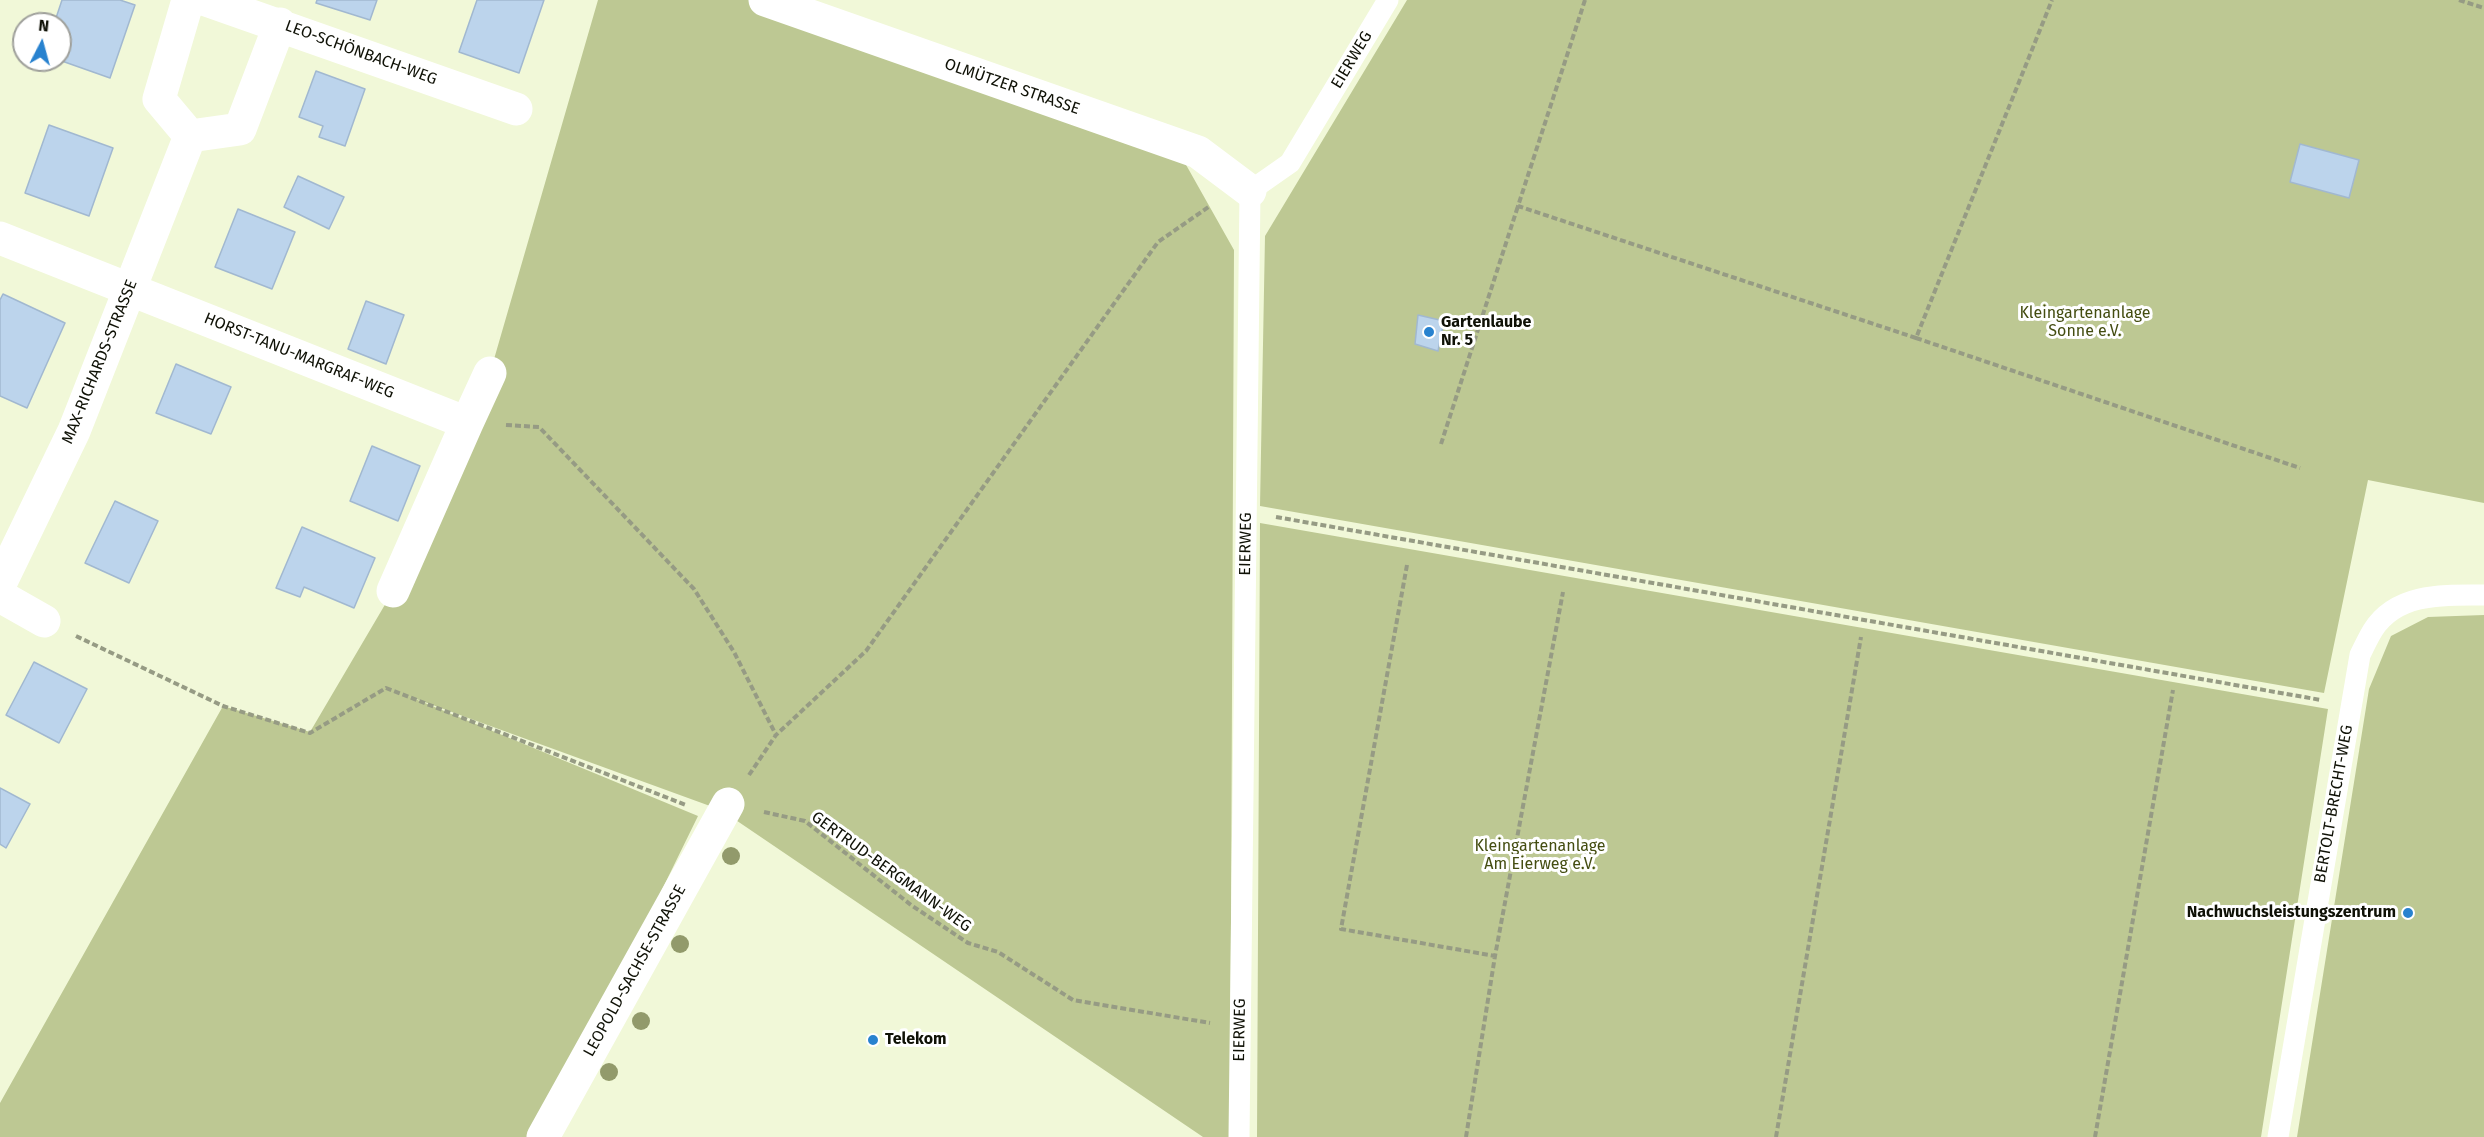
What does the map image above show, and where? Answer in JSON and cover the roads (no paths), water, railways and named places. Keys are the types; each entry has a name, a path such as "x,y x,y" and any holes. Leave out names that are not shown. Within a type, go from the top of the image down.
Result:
{"street":[{"path":"188,0 159,99 190,136 240,129 280,24"},
{"name":"LEO-SCHÖNBACH-WEG","path":"206,0 280,24 516,109"},
{"name":"OLMÜTZER STRASSE","path":"765,0 1198,152 1250,191"},
{"name":"MAX-RICHARDS-STRASSE","path":"0,584 74,431 190,136"},
{"name":"HORST-TANU-MARGRAF-WEG","path":"0,238 467,423"},
{"path":"393,591 490,373"},
{"path":"0,596 44,621"},
{"name":"LEOPOLD-SACHSE-STRASSE","path":"543,1137 728,804"}],"lane":[{"name":"EIERWEG","path":"1239,1137 1250,191 1290,163 1388,0"},
{"name":"BERTOLT-BRECHT-WEG","path":"2278,1137 2360,655 2374,628 2393,609 2418,599 2440,595 2484,595"}],"place":[{"name":"Gartenlaube Nr. 5","path":"1429,332"},
{"name":"Nachwuchsleistungszentrum","path":"2408,913"},
{"name":"Telekom","path":"873,1040"}],"park label":[{"name":"Kleingartenanlage Sonne e.V.","path":"2085,323"},
{"name":"Kleingartenanlage Am Eierweg e.V.","path":"1540,856"}]}
